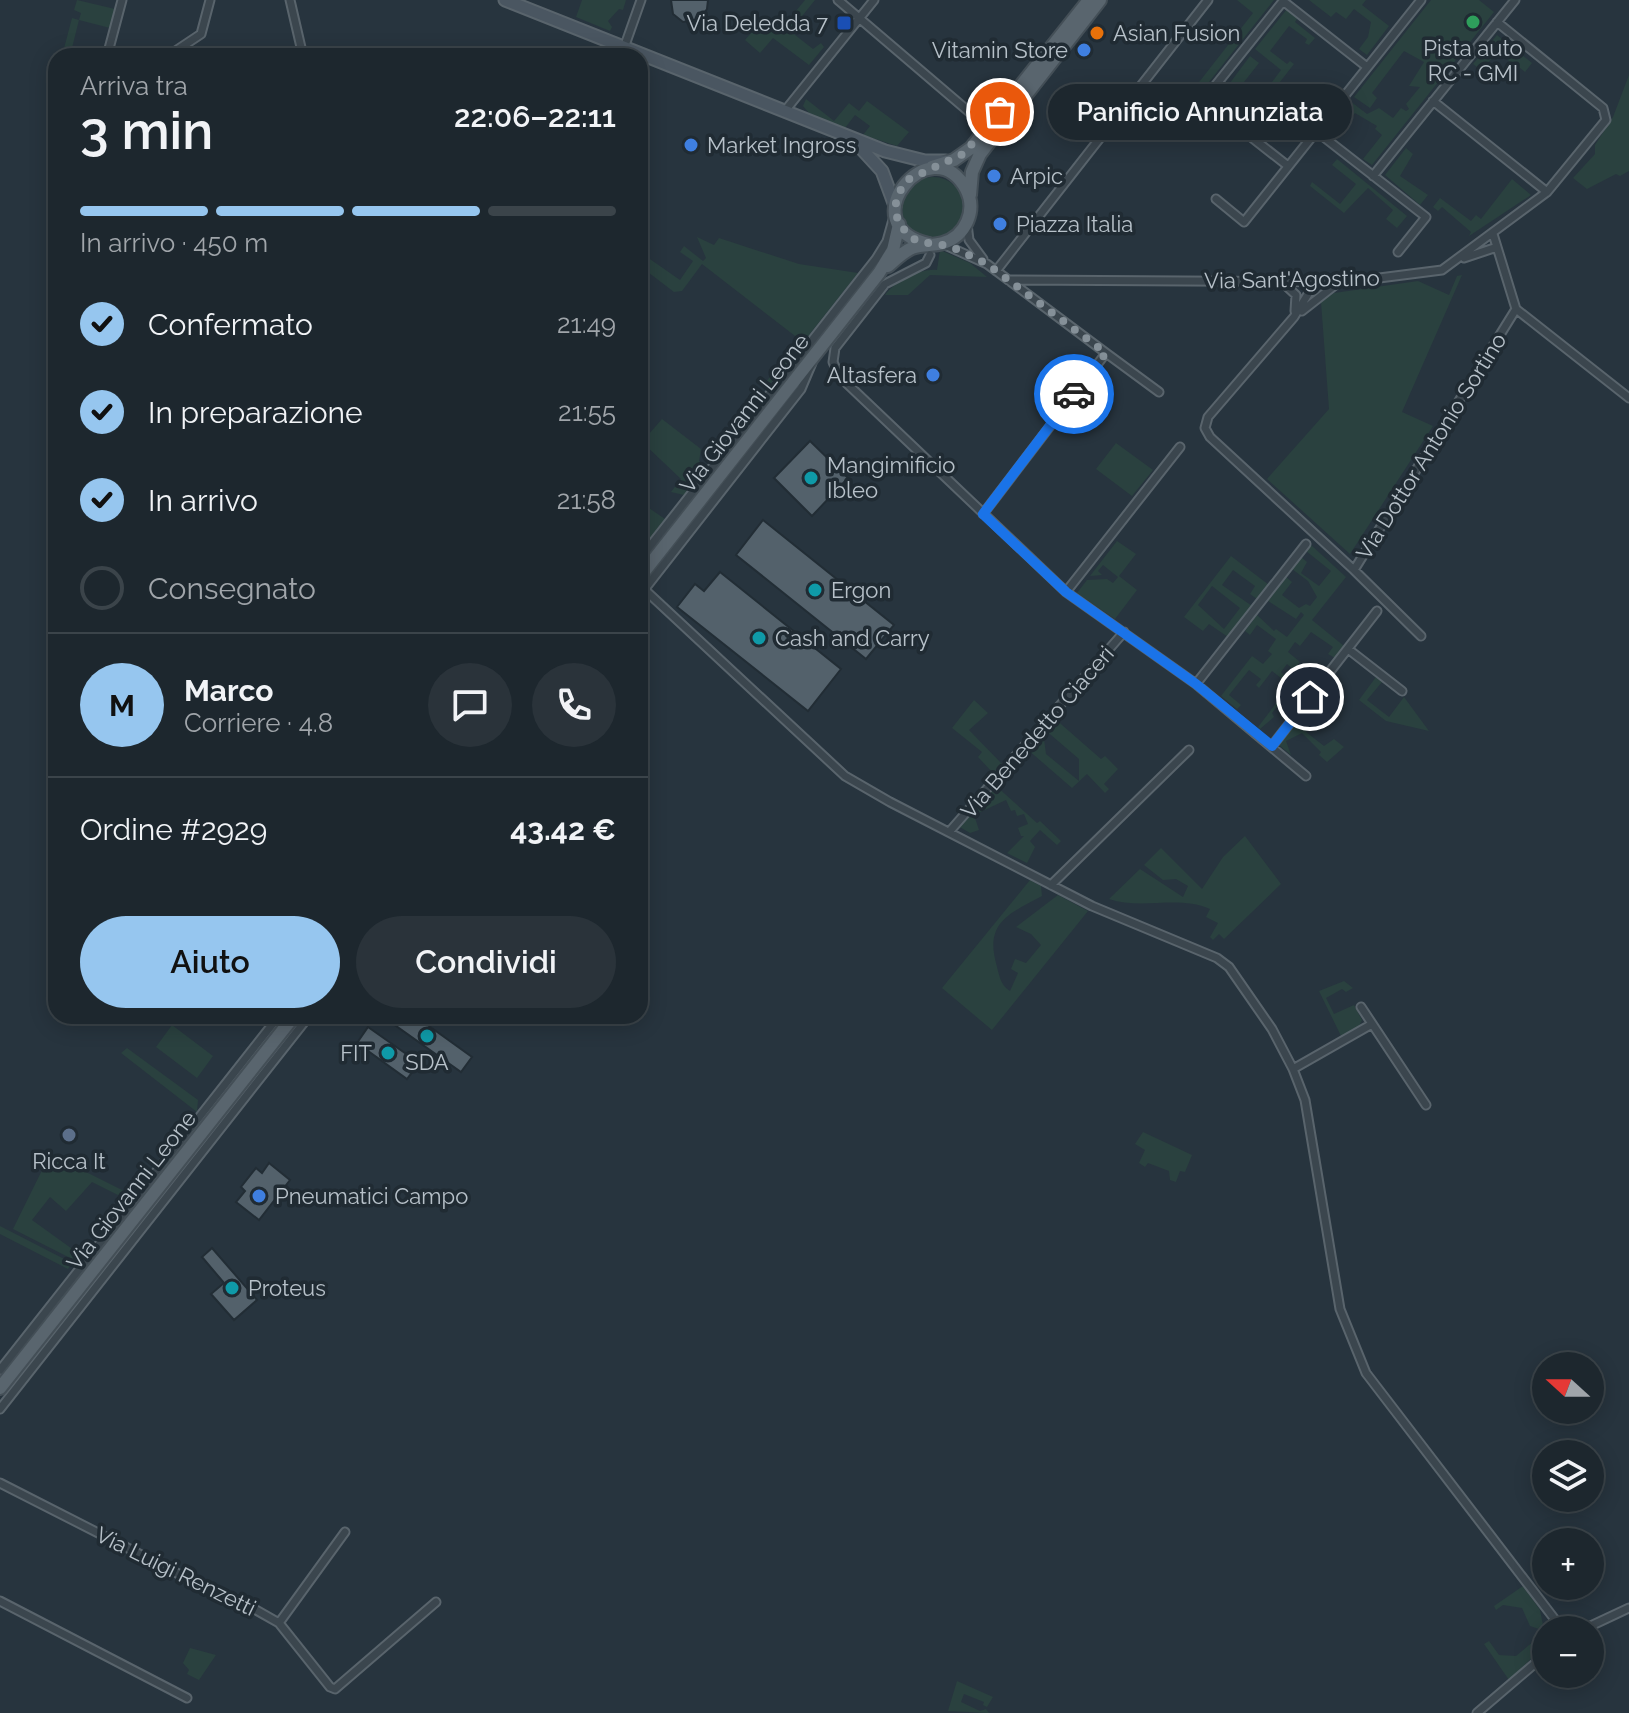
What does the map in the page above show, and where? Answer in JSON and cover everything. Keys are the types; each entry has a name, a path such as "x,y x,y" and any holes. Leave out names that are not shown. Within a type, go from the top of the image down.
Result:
{"main road":[{"path":"505,0 624,48"},
{"path":"895,208 901,187 915,174 971,148 1089,0"},
{"path":"879,273 904,252 933,248 956,237 967,222 972,172 980,154 1100,0"},
{"path":"648,58 842,135 936,166 961,182 970,198"},
{"path":"842,135 874,159 882,171 895,208 899,224 893,250 879,273"},
{"path":"899,224 912,238 933,248"},
{"name":"Via Giovanni Leone","path":"648,579 879,273"},
{"name":"Via Giovanni Leone","path":"0,1388 288,1024"}],"street":[{"path":"109,48 122,0"},
{"path":"180,48 201,34 210,0"},
{"path":"290,0 301,48"},
{"path":"624,48 641,0"},
{"path":"838,0 988,128"},
{"path":"784,112 874,0"},
{"path":"996,271 1208,0"},
{"path":"1216,199 1244,222 1421,0"},
{"path":"1373,176 1515,0"},
{"path":"1288,166 1218,111 1211,99 1215,86 1283,1 1367,67"},
{"name":"Via Sant'Agostino","path":"1008,280 1339,282 1442,270 1547,192 1600,131 1606,115 1603,108 1497,22"},
{"path":"1433,101 1547,192"},
{"path":"1316,131 1426,217 1398,252"},
{"path":"648,549 876,259 887,241 895,208"},
{"path":"967,222 969,240 987,264"},
{"path":"1493,234 1516,309 1629,398"},
{"path":"1458,260 1497,247"},
{"path":"1159,392 987,264 959,249 933,248 926,263 885,284 835,348 833,362 839,376 1066,592 1196,684 1306,776"},
{"path":"1276,281 1288,285 1296,295 1294,317"},
{"path":"1294,317 1316,281"},
{"path":"1294,317 1339,282"},
{"name":"Via Dottor Antonio Sortino","path":"1294,317 1208,417 1205,428 1210,437 1354,570 1516,309"},
{"path":"983,514 1106,353"},
{"path":"1066,592 1180,447"},
{"path":"1196,684 1306,544"},
{"path":"1354,570 1421,636"},
{"path":"648,593 845,776 1092,906 1217,958 1229,967 1266,1019 1293,1069 1305,1100 1340,1309 1366,1373 1552,1616"},
{"path":"1272,746 1377,611"},
{"name":"Via Benedetto Ciaceri","path":"950,831 1124,632"},
{"path":"1348,649 1402,691"},
{"path":"1051,885 1189,750"},
{"path":"1361,1007 1426,1105"},
{"path":"0,1370 273,1024"},
{"path":"0,1409 303,1024"},
{"path":"1293,1069 1372,1024"},
{"name":"Via Luigi Renzetti","path":"0,1483 279,1623 330,1687 335,1689 436,1602"},
{"path":"279,1623 345,1532"},
{"path":"0,1601 187,1698"},
{"path":"1604,1620 1629,1608"},
{"path":"1477,1713 1532,1666"}],"green space":[{"path":"77,0 115,9 110,28 79,20 81,13 74,10"},
{"path":"582,0 626,0 623,10 619,9 608,21 612,27 610,31 576,17"},
{"path":"805,0 815,0 790,31 813,49 821,43 824,47 809,65 773,38 760,53 745,40 765,17 781,29"},
{"path":"1237,0 1274,0 1209,82 1205,97 1195,100 1189,95 1253,13"},
{"path":"1309,0 1366,0 1362,5 1389,26 1367,55 1359,49 1368,37 1371,22 1354,9 1346,19 1336,12 1331,17"},
{"path":"1431,0 1479,0 1494,12 1372,165 1363,159 1382,135 1375,129 1377,126 1355,113 1342,129 1334,122 1350,101 1367,114 1379,108 1393,118 1401,108 1409,109 1406,104 1420,87 1409,86 1424,62 1404,51 1372,93 1377,98 1370,108 1354,97"},
{"path":"1287,9 1298,17 1295,22 1315,38 1309,45 1305,43 1307,39 1289,26 1270,51 1287,64 1290,61 1294,64 1247,124 1244,122 1271,89 1269,86 1281,70 1255,49"},
{"path":"72,18 79,20 72,48 64,48"},
{"path":"1497,35 1532,63 1525,72 1520,68 1516,72 1510,68 1512,64 1499,51 1481,70 1473,64"},
{"path":"1250,56 1259,63 1244,82 1243,96 1253,103 1240,119 1222,104 1221,95"},
{"path":"1629,75 1629,171 1587,189 1573,178 1595,154 1595,145 1613,117"},
{"path":"806,99 834,121 849,103 859,111 867,101 909,132 897,146 863,135 870,126 855,115 845,128 809,113 803,106"},
{"path":"1406,148 1413,154 1400,176 1428,195 1420,205 1385,175"},
{"path":"1337,159 1407,216 1397,228 1386,219 1393,210 1368,188 1344,213 1310,186 1312,182 1340,204 1356,184 1332,165"},
{"path":"927,177 939,177 955,186 962,196 962,220 955,230 939,239 927,239 907,225 902,214 902,202 916,182"},
{"path":"1512,179 1531,195 1469,236 1471,232 1442,207 1438,211 1433,207 1440,198 1471,221 1476,215 1481,219"},
{"path":"697,237 714,245 719,238 799,264 858,273 771,383 766,382 799,339 702,264 682,291 674,292 648,272 648,258 680,280 693,261 680,252 684,246 703,261 706,258"},
{"path":"940,250 970,263 987,277 930,275 908,295 885,295 909,276 937,270"},
{"path":"1462,275 1402,412 1433,426 1350,554 1267,479 1329,409 1321,302 1334,293 1418,281 1449,295 1457,276"},
{"path":"662,419 701,449 699,461 706,467 684,495 671,492 681,479 648,448 648,435"},
{"path":"1116,443 1153,470 1132,496 1096,469"},
{"path":"648,507 665,519 648,541"},
{"path":"1117,541 1136,554 1119,576 1137,590 1115,619 1077,593 1087,580 1107,579 1113,583 1118,577 1103,565 1098,571 1102,575 1090,576"},
{"path":"1311,545 1346,577 1312,620 1344,646 1335,658 1328,654 1333,647 1311,632 1300,646 1295,642 1288,652 1300,662 1294,670 1287,664 1281,672 1305,696 1302,700 1290,690 1272,713 1274,717 1260,729 1258,727 1290,685 1272,671 1259,688 1256,685 1261,679 1249,670 1229,695 1241,705 1237,709 1221,696 1252,656 1263,664 1272,654 1268,651 1276,639 1257,625 1250,635 1245,631 1257,615 1274,631 1276,629 1287,637 1304,615 1301,612 1296,619 1268,601 1286,577 1292,582 1282,595 1299,608 1306,604 1310,606 1317,597 1308,581 1292,569 1301,557 1307,562 1301,573 1319,586 1331,571 1306,551"},
{"path":"1231,556 1269,585 1257,599 1250,594 1255,586 1233,570 1222,585 1252,606 1228,637 1209,624 1203,631 1184,617","holes":["1212,586 1240,608 1224,629 1198,605"]},
{"path":"1376,677 1382,682 1367,700 1389,717 1404,697 1429,731 1386,721 1359,700"},
{"path":"974,700 988,713 969,730 1002,764 993,773 978,757 982,752 952,728"},
{"path":"1302,716 1312,723 1306,732 1324,746 1334,739 1344,747 1327,762 1302,733 1286,741 1291,755 1279,745"},
{"path":"1054,718 1101,759 1105,756 1118,769 1104,784 1109,789 1105,793 1087,774 1072,788 1027,749 1039,735 1044,739 1046,754 1079,781 1079,759 1044,729"},
{"path":"995,785 1061,841 1057,845 1040,830 1030,841 1035,847 1027,863 1007,853 1024,836 1018,828 1028,824 1024,814 1017,816 1006,800 974,815 979,830 970,833 958,826"},
{"path":"1245,836 1281,884 1224,939 1219,934 1213,940 1210,937 1218,923 1206,917 1210,909 1186,903 1134,903 1109,899 1140,869 1183,897 1188,886 1176,879 1163,880 1144,865 1161,848 1202,889 1223,857"},
{"path":"1030,880 1041,886 1042,896 1003,920 994,938 999,975 1010,991 1018,973 1011,969 1015,959 1026,963 1041,945 1031,934 1016,927 1058,895 1088,911 992,1030 942,988"},
{"path":"1344,981 1353,988 1346,992 1342,989 1326,998 1334,1014 1354,1005 1362,1020 1359,1026 1342,1038 1319,991"},
{"path":"172,1025 213,1056 197,1078 156,1047"},
{"path":"127,1048 198,1100 197,1112 121,1053"},
{"path":"1143,1132 1192,1155 1185,1172 1180,1171 1176,1182 1170,1180 1169,1171 1139,1163 1145,1150 1135,1144"},
{"path":"50,1154 126,1192 138,1176 140,1185 128,1200 92,1182 66,1211 50,1197 32,1220 82,1256 78,1262 13,1229"},
{"path":"0,1226 72,1263 68,1269 0,1234"},
{"path":"1523,1586 1541,1616 1532,1616 1532,1627 1522,1608 1503,1605 1496,1610 1494,1606"},
{"path":"1489,1641 1499,1655 1516,1656 1532,1643 1532,1658 1509,1680 1484,1644"},
{"path":"190,1648 216,1655 199,1680 187,1674 189,1670 183,1663"},
{"path":"957,1681 993,1697 987,1707 983,1705 984,1702 964,1694 961,1702 980,1711 986,1709 989,1713 948,1711"}],"building":[{"path":"671,0 708,0 707,9 700,19 683,22 673,14"},
{"name":"Mangimificio Ibleo","path":"810,441 848,478 812,516 774,478"},
{"name":"Ergon","path":"763,520 894,625 866,659 736,555"},
{"name":"Cash and Carry","path":"720,572 841,669 808,711 677,607 695,584 704,591"},
{"name":"SDA","path":"393,1024 426,1024 472,1057 461,1072"},
{"name":"FIT","path":"368,1027 419,1063 407,1079 357,1043"},
{"name":"Pneumatici Campo","path":"269,1163 290,1180 259,1220 236,1202 245,1191 241,1187 256,1168 262,1173"},
{"name":"Proteus","path":"212,1248 257,1300 234,1320 211,1294 224,1283 202,1257"}],"way so far":[{"path":"1000,112 963,154 907,180 897,196 897,217 904,232 912,238 950,246 987,264 1106,353 1074,394"}],"place":[{"name":"Pista auto RC - GMI","path":"1473,22"},
{"name":"Via Deledda 7","path":"844,23"},
{"name":"Asian Fusion","path":"1097,33"},
{"name":"Vitamin Store","path":"1084,50"},
{"name":"Panificio Annunziata","path":"1000,112"},
{"name":"Market Ingross","path":"691,145"},
{"name":"Arpic","path":"994,176"},
{"name":"Piazza Italia","path":"1000,224"},
{"name":"Altasfera","path":"933,375"},
{"name":"Mangimificio Ibleo","path":"811,478"},
{"name":"Ergon","path":"815,590"},
{"name":"Cash and Carry","path":"759,638"},
{"name":"SDA","path":"427,1036"},
{"name":"FIT","path":"388,1053"},
{"name":"Ricca It","path":"69,1135"},
{"name":"Pneumatici Campo","path":"259,1196"},
{"name":"Proteus","path":"232,1288"}],"route":[{"path":"1074,394 983,514 1066,592 1196,684 1272,746 1310,697"}]}
